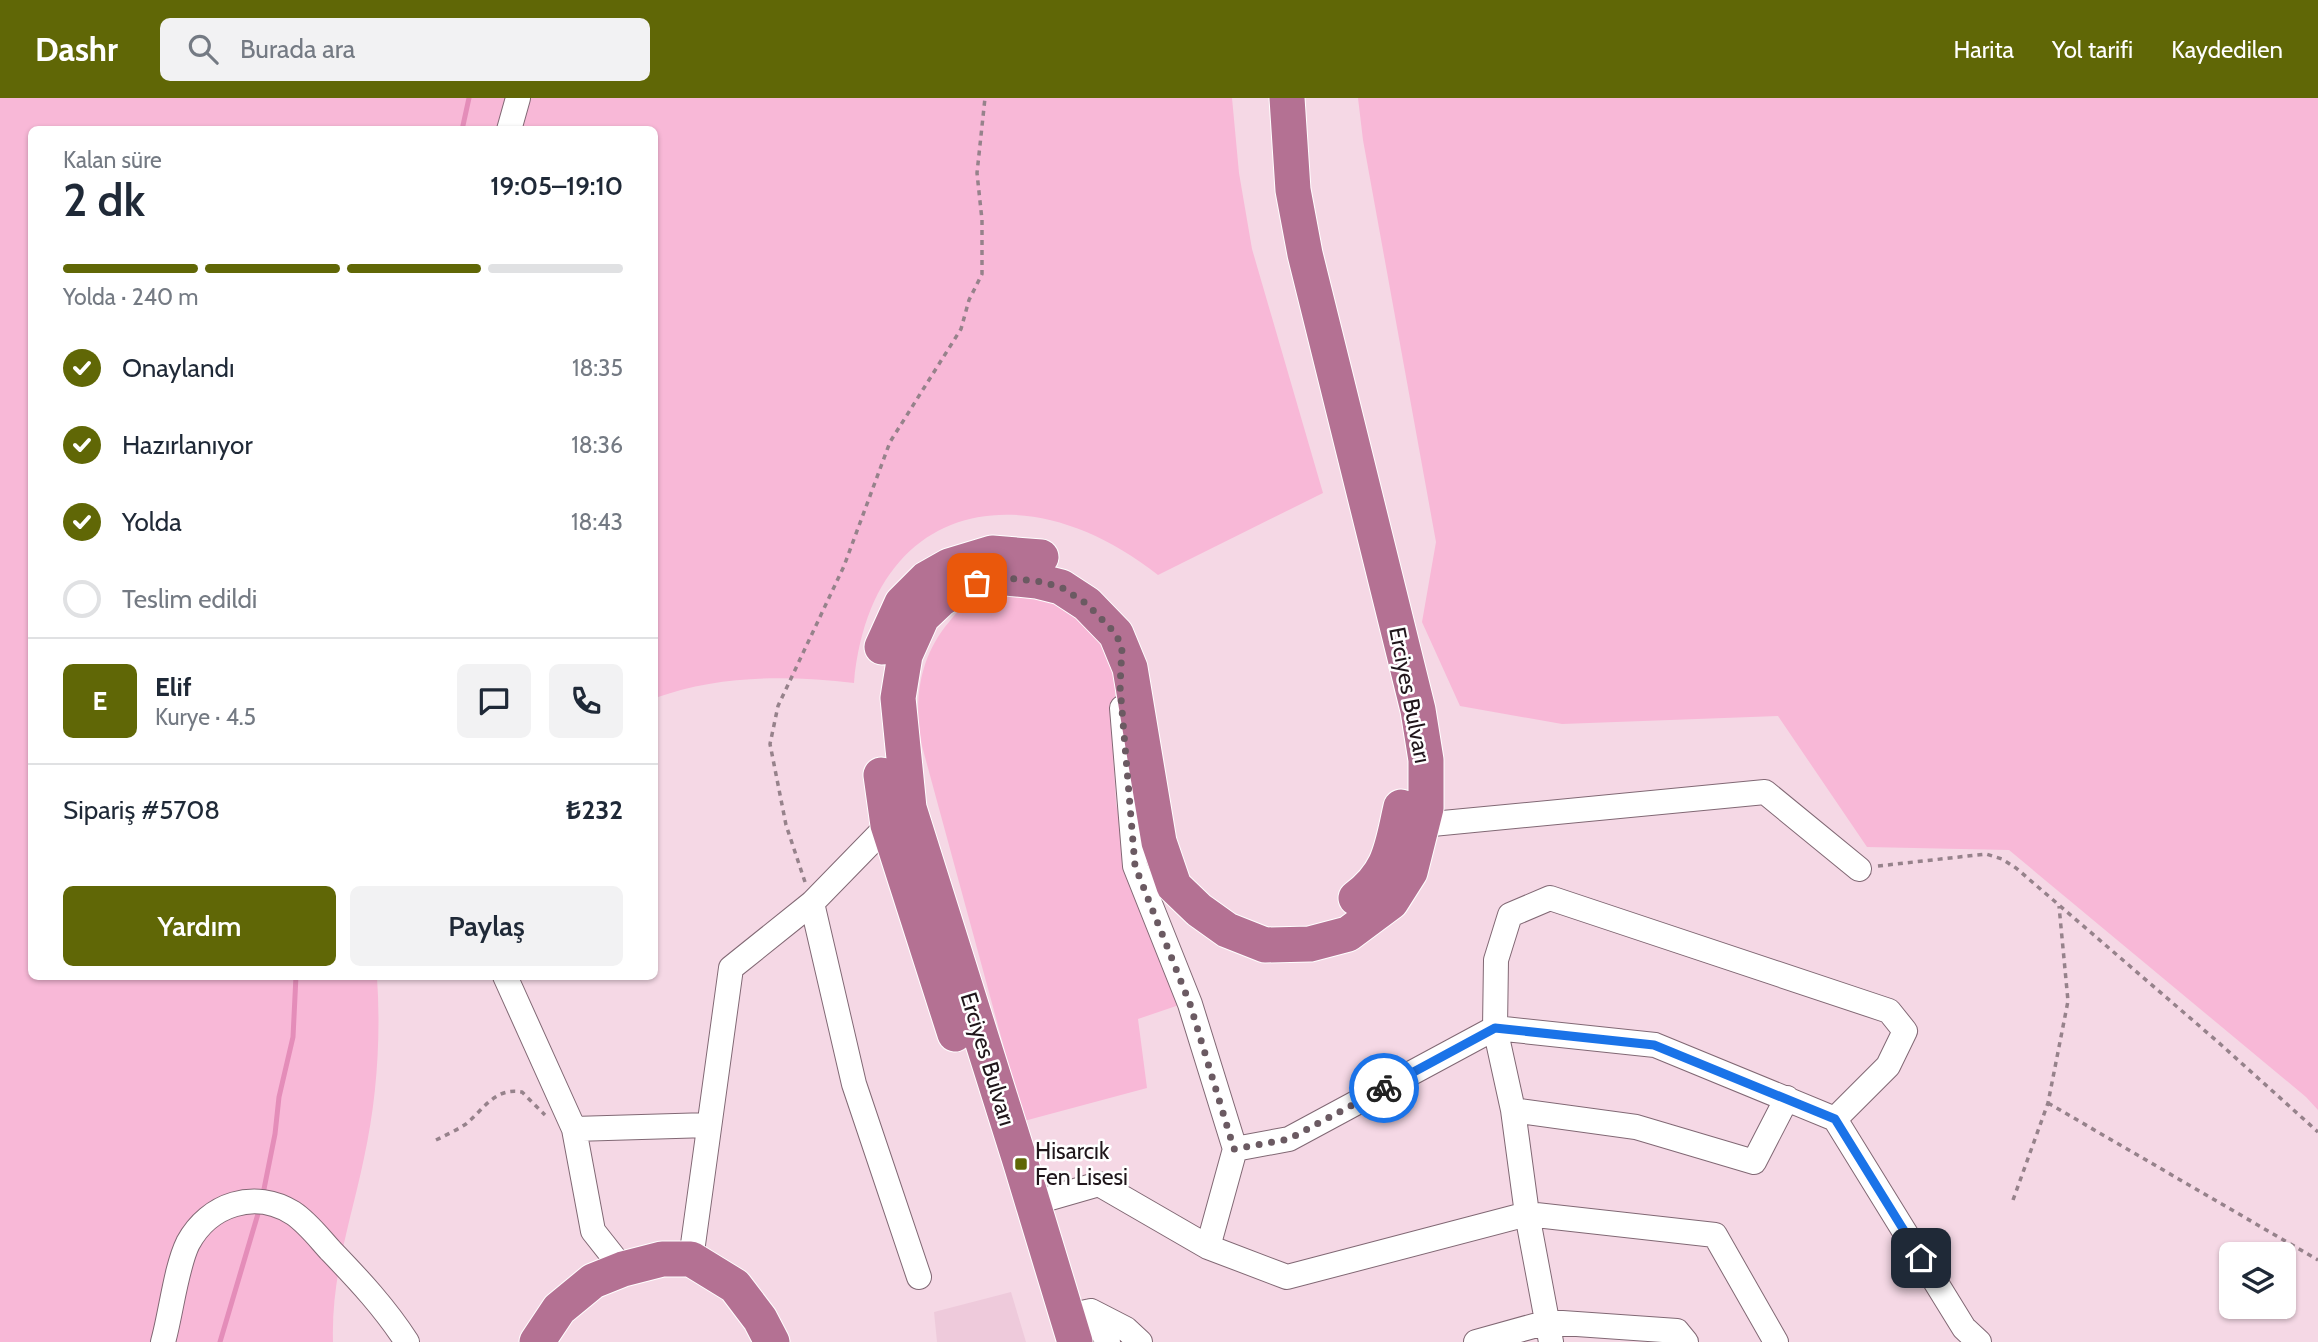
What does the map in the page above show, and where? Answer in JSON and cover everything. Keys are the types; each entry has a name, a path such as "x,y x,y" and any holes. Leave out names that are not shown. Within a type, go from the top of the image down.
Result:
{"highway":[{"name":"Erciyes Bulvarı","path":"1071,1328 1035,1286 888,825 877,750 873,697 882,648 902,603 926,579 949,566 992,553 1041,557 1071,565 1103,586 1137,620 1154,661 1174,800 1182,835 1195,873 1214,891 1239,908 1270,921 1306,920 1337,912 1373,885 1388,862 1402,806 1402,762 1391,702 1281,259 1269,193 1263,98"},
{"name":"Erciyes Bulvarı","path":"1071,1328 909,808 898,698 905,655 922,617 941,598 959,589 995,577 1037,581 1061,587 1087,604 1116,634 1122,648 1130,667 1159,842 1174,886 1199,910 1227,930 1265,945 1310,944 1348,934 1391,902 1410,872 1422,825 1426,808 1426,760 1418,710 1305,254 1293,190 1287,98"},
{"path":"537,1342 559,1309 593,1281 623,1269 662,1259 691,1259 735,1286 760,1318 772,1342"},
{"path":"566,1342 577,1325 606,1302 636,1289 664,1284 684,1284 718,1304 745,1342"}],"street":[{"path":"510,126 518,98"},
{"path":"1122,648 1120,686 1135,866 1190,1004 1234,1149 1208,1247"},
{"path":"1422,825 1765,792 1859,869"},
{"path":"691,1259 731,968 812,903 888,825"},
{"path":"1550,1332 1527,1214 1513,1110 1495,1028 1496,960 1510,915 1550,898 1889,1011 1905,1031 1888,1066 1835,1119"},
{"path":"812,903 854,1084 919,1277"},
{"path":"507,980 574,1129 593,1231 623,1269"},
{"path":"1234,1149 1289,1139 1495,1028 1654,1045 1835,1119 1964,1328 1979,1342"},
{"path":"1513,1110 1636,1127 1754,1162 1787,1098"},
{"path":"574,1129 709,1125"},
{"path":"1033,1203 1099,1184 1208,1247 1287,1277 1527,1214 1715,1235 1776,1342"},
{"path":"163,1342 181,1261 188,1244 200,1226 221,1209 235,1202 251,1201 280,1207 302,1220 381,1304 407,1342"},
{"path":"1071,1328 1108,1342"},
{"path":"1071,1328 1126,1329 1140,1342"},
{"path":"1476,1342 1550,1332 1677,1331 1686,1342"}],"path":[{"path":"812,903 786,825 770,744 778,705 844,566 890,442 961,330 969,300 982,274 982,220 977,173 985,98"},
{"path":"1859,869 1986,854 2016,867 2318,1132"},
{"path":"2013,1200 2048,1103 2068,1001 2059,905"},
{"path":"436,1140 465,1125 496,1096 514,1091 528,1097 540,1112 556,1123 574,1129"},
{"path":"2048,1103 2318,1260"}],"shaded area":[{"path":"0,98 1232,98 1239,173 1252,249 1323,493 1158,575 1108,542 1058,522 1009,515 963,521 923,540 890,573 867,621 854,683 753,679 704,685 658,697 658,126 28,126 28,980 377,980 378,1045 368,1136 335,1294 333,1342 0,1342"},
{"path":"1358,98 2318,98 2318,1110 2306,1097 2009,850 1867,847 1778,716 1562,724 1460,706 1422,622 1436,542 1363,140"},
{"path":"1009,587 1085,614 1117,670 1112,736 1116,803 1122,836 1182,1004 1138,1019 1147,1088 1024,1121 922,746 918,713 925,665 939,636 955,615 970,602"},
{"path":"1011,1292 1026,1342 937,1342 934,1312"}],"waterway":[{"path":"463,126 469,98"},
{"path":"263,1194 279,1097 293,1037 296,980"},
{"path":"220,1342 260,1207"}],"way so far":[{"path":"977,583 995,577 1037,581 1061,587 1087,604 1116,634 1122,648 1120,686 1135,866 1190,1004 1234,1149 1289,1139 1384,1088"}],"place":[{"name":"Hisarcık Fen Lisesi","path":"1021,1164"}],"route":[{"path":"1384,1088 1495,1028 1654,1045 1835,1119 1921,1258"}]}
